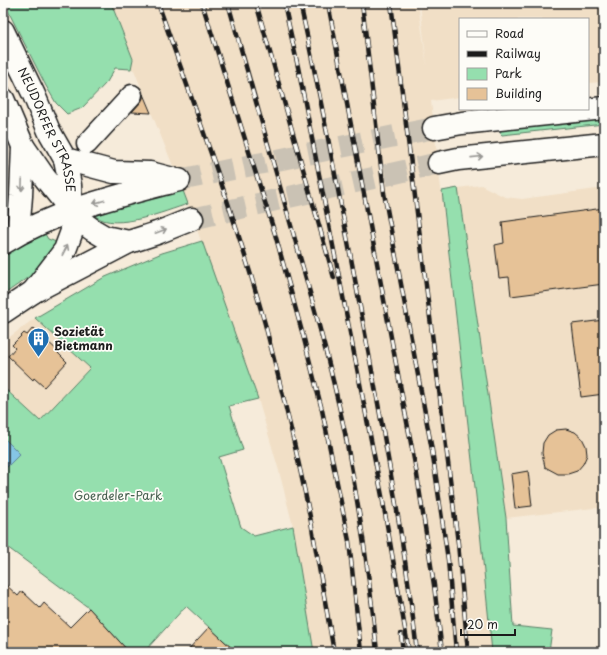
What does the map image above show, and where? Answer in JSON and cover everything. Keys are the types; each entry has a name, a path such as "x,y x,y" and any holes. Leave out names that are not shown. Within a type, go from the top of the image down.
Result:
{"main road":[{"name":"NEUDORFER STRASSE","path":"3,31 34,95 49,131 65,159 70,185 72,231 65,250 33,292"},
{"name":"NEUDORFER STRASSE","path":"3,99 23,146 45,178 71,210 82,222 105,237 129,242"},
{"path":"589,110 604,108"},
{"path":"434,128 462,123 585,110"},
{"path":"439,163 458,159 604,144"},
{"name":"NEUDORFER STRASSE","path":"10,238 21,196 23,146"},
{"path":"10,238 71,210 178,180 150,173 114,172 65,159"},
{"path":"3,312 33,292 129,242 192,219"}],"street":[{"path":"87,144 132,95"}],"shaded area":[{"path":"111,3 418,3 427,67 420,3 604,3 604,82 589,83 589,18 459,18 459,97 431,101 480,532 492,652 314,652 293,526 258,399 182,188 134,70 131,69 133,59"},
{"path":"481,185 505,197 522,199 604,188 604,509 594,508 506,518 458,188"},
{"path":"35,318 90,368 40,422 3,387 3,342"}],"green space":[{"path":"4,3 111,3 133,59 131,69 115,68 107,82 82,108 67,114 56,103 46,86"},
{"path":"604,119 604,124 502,135 500,133 501,129"},
{"path":"182,188 188,204 167,211 141,219 115,222 104,220 95,216 95,213"},
{"path":"458,188 506,518 513,626 552,630 549,652 492,652 442,191"},
{"path":"43,231 48,239 59,243 40,269 3,295 3,255"},
{"name":"Goerdeler-Park","path":"202,241 258,399 229,406 243,450 219,457 241,527 254,536 293,526 314,652 236,652 186,606 144,652 129,652 89,608 3,544 3,387 40,421 90,368 35,318 103,278 162,253"}],"water":[{"path":"4,438 20,454 3,471 3,440"}],"building":[{"path":"143,94 151,113 132,112 141,102"},
{"path":"604,208 604,284 511,296 509,277 499,278 495,245 504,243 502,222"},
{"path":"604,320 604,394 581,397 572,324"},
{"name":"Sozietät Bietmann","path":"33,328 59,352 58,353 67,362 44,387 34,378 33,380 8,356 15,348 12,345 24,333 27,335"},
{"path":"566,429 575,432 582,438 586,446 587,455 583,464 577,471 568,474 558,474 545,467 542,453 543,443 548,435 556,430"},
{"path":"528,471 532,506 515,508 511,474"},
{"path":"3,582 18,596 22,591 40,608 44,603 70,627 89,608 129,652 12,652 3,643"},
{"path":"209,627 236,652 186,652"}],"tunnel":[{"path":"179,180 434,128"},
{"path":"192,219 439,163"}],"railway":[{"path":"158,3 228,202 265,324 290,423 306,497 334,652"},
{"path":"202,3 275,234 322,410 349,541 361,652"},
{"path":"228,3 312,301 339,406 359,515 371,597 377,652"},
{"path":"256,3 334,278"},
{"path":"284,3 298,67 382,496 409,652"},
{"path":"300,3 334,166 386,449 400,530 417,652"},
{"path":"328,3 417,475 434,585 442,652"},
{"path":"362,3 384,193 432,450 448,560 456,652"},
{"path":"391,3 458,543 468,652"},
{"path":"401,634 403,652"}],"place":[{"name":"Sozietät Bietmann","path":"38,358"}]}
